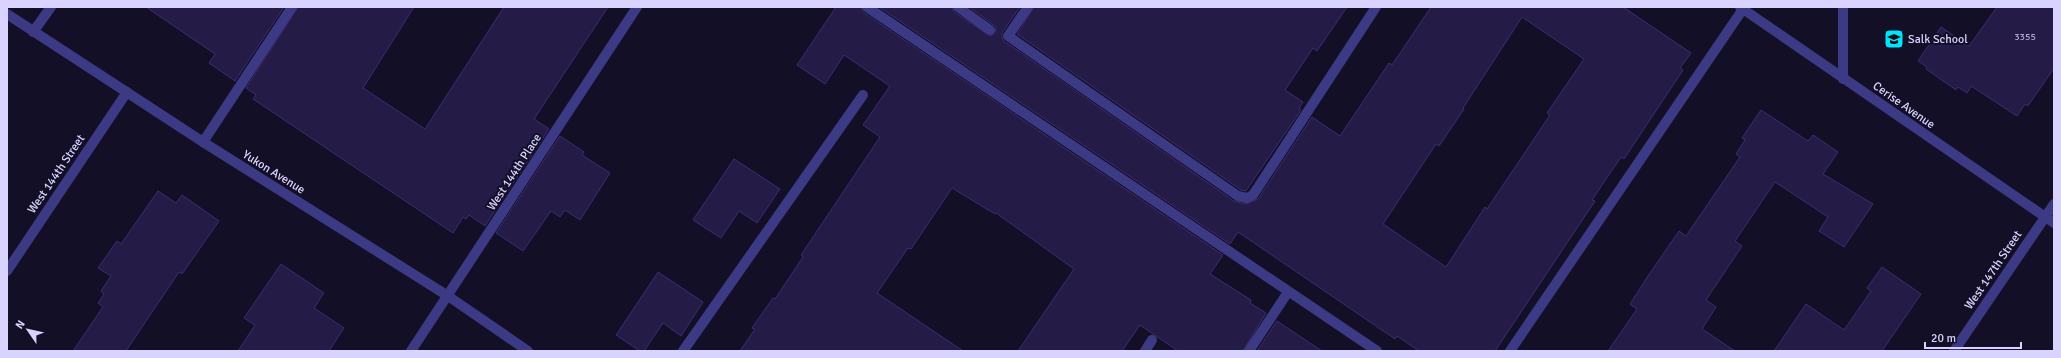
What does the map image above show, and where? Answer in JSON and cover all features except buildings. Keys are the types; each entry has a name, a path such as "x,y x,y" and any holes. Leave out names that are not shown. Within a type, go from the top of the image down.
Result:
{"street":[{"path":"33,32 50,7"},
{"path":"203,142 292,7"},
{"name":"West 144th Place","path":"411,351 637,7"},
{"path":"867,7 1377,351"},
{"path":"958,7 990,30"},
{"path":"1028,7 1008,36 1238,196 1247,198 1253,194 1376,7"},
{"path":"1842,79 1843,7"},
{"path":"1510,351 1741,8"},
{"name":"Cerise Avenue","path":"1741,8 2007,193 2054,223"},
{"name":"Yukon Avenue","path":"7,14 203,142 448,296 528,351"},
{"name":"West 144th Street","path":"7,271 128,92"},
{"path":"683,351 863,95"},
{"name":"West 147th Street","path":"1954,351 2054,204"},
{"path":"1249,351 1288,292"},
{"path":"1145,351 1152,340"}],"place":[{"name":"Salk School","path":"1894,39"}]}
